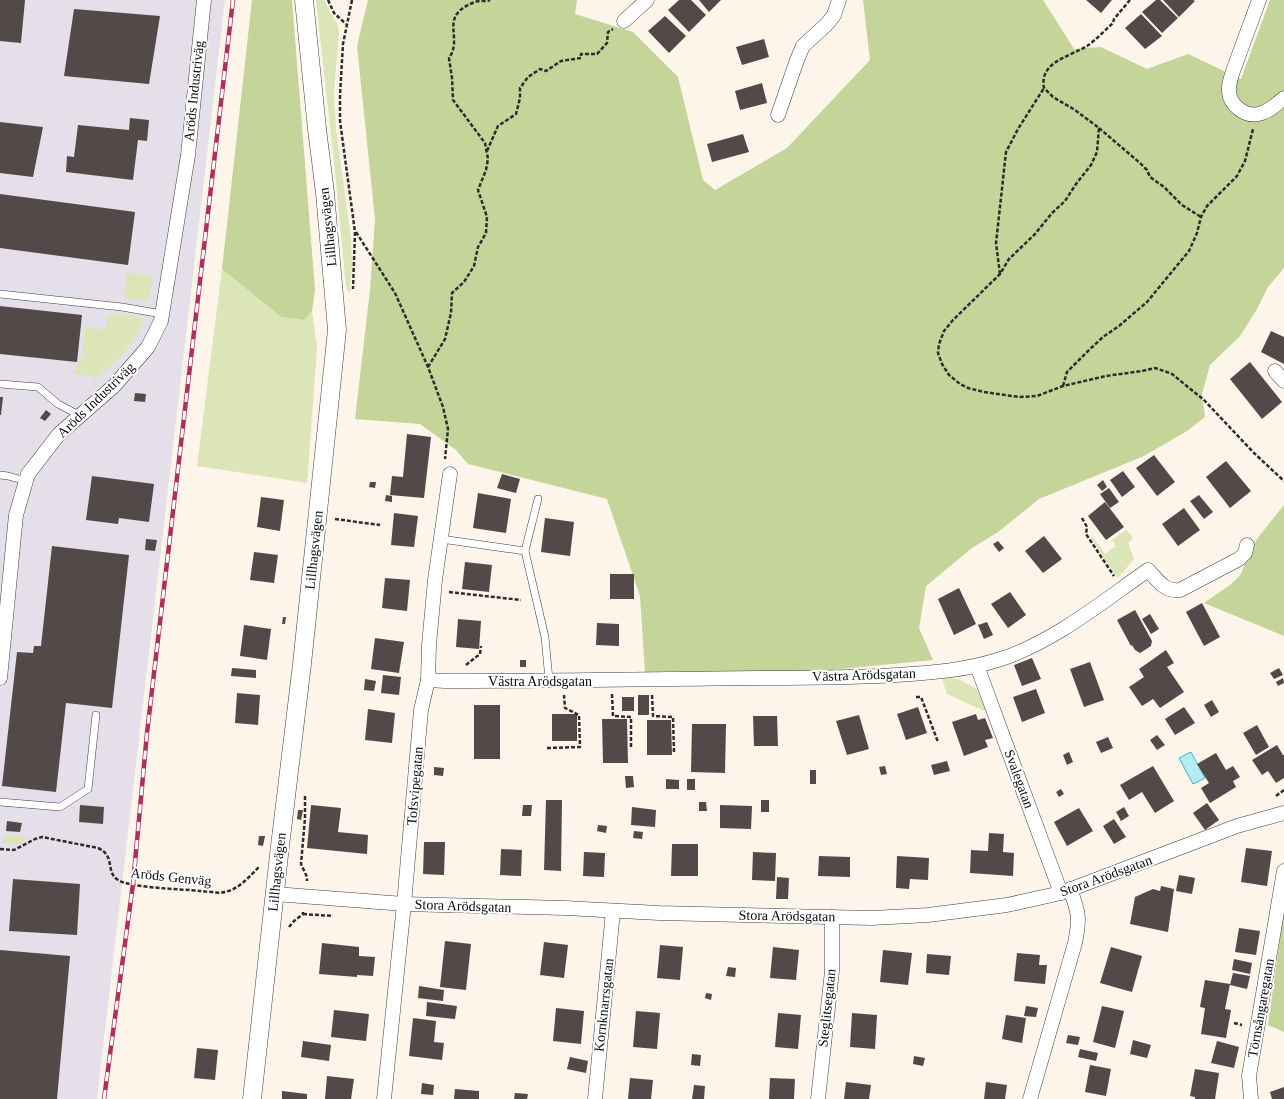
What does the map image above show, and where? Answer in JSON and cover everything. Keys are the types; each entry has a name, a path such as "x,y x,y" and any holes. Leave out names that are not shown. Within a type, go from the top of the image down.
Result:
{"street":[{"name":"Aröds Industriväg","path":"0,678 16,515 28,474 59,434 114,386 148,347 161,321 188,155 204,0"},
{"name":"Lillhagsvägen","path":"252,1099 278,862 302,664 337,330 325,192 304,0"},
{"path":"624,21 647,0"},
{"path":"778,115 803,46 828,23 834,15 839,0"},
{"path":"1260,0 1233,71 1230,82 1230,96 1236,107 1242,111 1254,115 1262,113 1284,98"},
{"name":"Tofsvipegatan","path":"384,1099 404,904 421,710 428,680 429,645 434,592 450,474"},
{"name":"Västra Arödsgatan","path":"428,680 611,680 855,677 945,672 977,666 1028,648 1067,626 1148,570 1166,589 1172,591 1180,590 1239,559 1245,553 1247,545"},
{"name":"Svalegatan","path":"977,666 1066,891 1078,911 1079,923 1075,943 1030,1099"},
{"name":"Stora Arödsgatan","path":"275,894 404,904 614,911 872,918 928,914 1007,905 1066,891 1238,826 1284,813"},
{"name":"Törnsångaregatan","path":"1251,1099 1249,1076 1284,871"},
{"name":"Kornknarrsgatan","path":"595,1099 614,911"},
{"name":"Steglitsegatan","path":"818,1099 832,971 832,917"}],"lane":[{"path":"0,294 122,307 162,314"},
{"path":"0,384 38,387 58,404 79,415"},
{"path":"0,475 26,481"},
{"path":"538,499 525,551 545,637 549,680"},
{"path":"441,539 499,548 520,549 525,551"},
{"path":"0,802 60,807 88,790 96,715"}],"path":[{"path":"328,0 334,13 346,24"},
{"path":"352,0 346,24 342,58 340,121 355,232 395,293 428,367 443,407 448,429 445,460 450,474"},
{"path":"428,367 445,339 452,313 452,293 464,282 474,266 478,247 486,233 487,217 478,190 486,170 488,160 487,152 485,143 453,100 449,58 454,52 453,23 458,12 476,1 490,0"},
{"path":"1130,0 1114,18 1113,23 1087,46 1054,63 1042,80 1044,88 1099,128 1140,163 1147,170 1150,177 1164,187 1182,205 1201,217"},
{"path":"487,152 498,126 516,114 520,98 520,88 528,77 540,69 546,71 561,61 581,58 581,54 597,54 607,43 608,32 624,21"},
{"path":"1000,274 996,243 1006,152 1018,129 1044,88"},
{"path":"1099,128 1097,152 1090,165 1065,200 1035,234 1009,259 1000,274 952,320 944,331 939,344 938,353 942,364 950,375 960,384 968,388 1019,397 1037,396 1062,386 1106,376 1155,368 1172,374 1204,400 1254,453 1284,481"},
{"path":"1062,386 1067,372 1103,337 1119,326 1147,302 1189,251 1197,233 1201,217 1207,206 1237,176 1245,161 1253,129"},
{"path":"1082,518 1087,527 1086,534 1122,588"},
{"path":"335,520 380,525"},
{"path":"434,592 447,592 520,600"},
{"path":"459,681 460,672 480,654 481,646"},
{"path":"652,679 653,716 673,717 674,752"},
{"path":"547,748 580,747 579,715 565,708 564,680"},
{"path":"611,680 612,716 631,716 631,748"},
{"path":"916,697 921,697 938,742"},
{"path":"1276,796 1284,790"},
{"name":"Aröds Genväg","path":"0,849 14,850 42,837 98,848 105,851 108,856 113,876 118,881 158,888 223,892 235,888 242,883 259,867 261,861 278,862"}],"shaded area":[{"path":"0,0 225,0 97,1099 0,1099"}],"green space":[{"path":"252,0 292,0 315,290 312,311 304,320 281,317 222,269"},
{"path":"316,0 324,0 338,26 339,33 334,92 336,129 351,238 352,264 349,293 346,287"},
{"path":"368,0 577,0 575,14 633,32 678,77 703,180 715,190 787,148 870,60 863,0 1043,0 1074,49 1101,47 1147,69 1188,54 1241,79 1270,0 1284,0 1284,268 1268,287 1257,309 1240,336 1210,365 1202,394 1205,417 1187,431 1144,456 1039,499 998,532 972,548 926,586 919,628 933,660 789,674 718,675 676,671 645,672 640,596 607,499 468,464 456,450 420,424 355,419 370,290 375,219 357,46"},
{"path":"222,269 281,317 303,320 312,311 317,348 307,483 197,466"},
{"path":"127,273 149,275 152,277 151,293 147,301 124,298"},
{"path":"120,313 144,318 135,337 124,353 94,380 92,376 72,374 76,370 82,355 85,328 105,330 107,317"},
{"path":"1284,505 1284,636 1204,603 1230,585 1241,574 1250,549"},
{"path":"1126,530 1133,538 1128,543 1134,559 1118,578 1091,538 1093,537 1105,554 1116,546 1112,540"},
{"path":"942,679 958,679 977,689 986,710 982,710 947,694"},
{"path":"11,835 29,838 16,845 1,843 4,837"},
{"path":"1284,909 1284,1032 1268,1025"}],"water":[{"path":"1191,752 1205,778 1193,784 1179,758"}],"building":[{"path":"0,0 25,0 21,43 0,41"},
{"path":"679,0 691,0 706,15 689,32 668,10"},
{"path":"699,0 721,0 709,12"},
{"path":"1086,0 1112,0 1101,13"},
{"path":"1156,0 1160,0 1178,18 1162,33 1142,12"},
{"path":"1163,0 1193,0 1195,1 1179,17"},
{"path":"74,9 160,16 149,84 64,76"},
{"path":"1141,14 1162,36 1145,49 1125,28"},
{"path":"665,16 686,36 669,53 648,31"},
{"path":"764,39 769,57 742,65 736,47"},
{"path":"762,83 767,103 740,110 735,91"},
{"path":"130,118 149,120 147,141 138,140 133,180 66,172 67,156 74,157 78,125 129,130"},
{"path":"0,122 43,127 33,177 0,173"},
{"path":"743,134 749,152 712,162 707,144"},
{"path":"0,194 135,212 128,265 0,248"},
{"path":"0,306 82,315 77,362 0,354"},
{"path":"1271,331 1284,337 1284,364 1261,352"},
{"path":"1250,362 1282,402 1262,419 1230,379"},
{"path":"135,393 146,394 145,402 134,401"},
{"path":"0,397 3,397 1,415 0,415"},
{"path":"46,410 51,414 45,421 40,418"},
{"path":"407,434 431,437 424,498 390,495 392,476 403,477"},
{"path":"1154,455 1175,482 1157,496 1136,468"},
{"path":"1226,461 1251,491 1230,508 1206,477"},
{"path":"1123,471 1135,487 1122,497 1110,480"},
{"path":"502,474 520,479 516,493 497,488"},
{"path":"92,476 154,484 149,522 119,518 118,524 86,520"},
{"path":"1103,480 1107,487 1102,491 1097,485"},
{"path":"370,482 376,482 375,488 369,487"},
{"path":"1109,488 1119,502 1110,508 1100,494"},
{"path":"478,493 511,499 506,533 473,528"},
{"path":"386,495 392,496 392,502 385,501"},
{"path":"1199,495 1213,512 1204,519 1190,501"},
{"path":"261,497 284,500 280,531 257,527"},
{"path":"1105,502 1124,527 1106,540 1088,516"},
{"path":"1184,508 1200,530 1178,546 1162,524"},
{"path":"394,513 418,516 414,547 391,545"},
{"path":"545,518 574,522 570,556 541,552"},
{"path":"1044,536 1062,559 1043,573 1025,551"},
{"path":"146,539 157,540 155,551 145,550"},
{"path":"998,541 1004,548 999,552 993,544"},
{"path":"52,546 129,555 112,708 66,703 56,792 2,786 17,652 33,653 34,646 41,646"},
{"path":"254,552 278,555 274,583 250,580"},
{"path":"465,562 492,565 489,592 462,589"},
{"path":"610,574 634,574 634,599 610,599"},
{"path":"385,578 410,580 407,611 382,608"},
{"path":"959,588 976,624 954,635 938,599"},
{"path":"1010,592 1026,615 1008,628 991,604"},
{"path":"1202,603 1220,637 1204,646 1186,612"},
{"path":"1135,610 1152,641 1151,646 1140,653 1135,650 1132,645 1131,646 1117,620"},
{"path":"1150,614 1159,629 1151,634 1142,619"},
{"path":"283,617 286,617 285,624 282,624"},
{"path":"458,619 481,621 479,649 456,647"},
{"path":"987,622 993,635 984,639 978,625"},
{"path":"597,623 619,624 619,646 596,645"},
{"path":"244,625 271,629 267,660 240,656"},
{"path":"375,638 404,642 399,673 371,669"},
{"path":"1166,650 1174,663 1167,667 1184,692 1160,708 1153,699 1142,706 1129,687 1144,677 1139,669"},
{"path":"1032,658 1041,679 1022,686 1014,665"},
{"path":"520,660 526,660 526,667 520,667"},
{"path":"1090,662 1104,700 1084,707 1070,669"},
{"path":"232,668 256,670 256,678 231,676"},
{"path":"1279,668 1283,675 1274,679 1270,673"},
{"path":"383,675 401,677 399,695 381,693"},
{"path":"1283,678 1284,683 1278,686 1276,682"},
{"path":"365,679 376,681 374,691 364,690"},
{"path":"1036,689 1045,713 1022,722 1013,697"},
{"path":"237,693 260,695 258,725 235,723"},
{"path":"638,695 649,695 649,715 638,715"},
{"path":"622,697 634,697 634,711 622,711"},
{"path":"1212,700 1219,712 1211,717 1204,705"},
{"path":"474,705 500,705 500,759 474,759"},
{"path":"918,707 927,733 906,740 897,714"},
{"path":"1184,707 1195,723 1175,735 1165,719"},
{"path":"368,709 395,713 392,743 365,740"},
{"path":"552,714 577,714 577,741 552,741"},
{"path":"976,714 978,720 985,718 993,738 985,740 988,747 964,756 952,722"},
{"path":"859,715 869,749 847,755 836,721"},
{"path":"753,716 777,716 778,746 754,746"},
{"path":"602,719 627,719 628,763 603,763"},
{"path":"647,720 671,720 672,755 647,755"},
{"path":"692,724 726,724 725,773 691,772"},
{"path":"1257,725 1269,747 1256,755 1243,733"},
{"path":"1157,735 1165,745 1157,750 1150,740"},
{"path":"1108,737 1113,748 1101,753 1096,742"},
{"path":"1277,745 1284,755 1284,778 1276,783 1268,771 1262,775 1252,760"},
{"path":"1069,752 1073,762 1067,765 1063,755"},
{"path":"1216,753 1226,770 1233,766 1240,777 1233,781 1236,787 1210,803 1201,788 1209,783 1197,764"},
{"path":"947,761 950,771 934,775 931,765"},
{"path":"885,766 887,774 881,775 879,767"},
{"path":"1153,766 1174,801 1155,813 1142,792 1129,800 1120,785"},
{"path":"434,767 444,768 443,776 434,775"},
{"path":"810,770 816,770 816,784 810,784"},
{"path":"625,776 633,776 634,787 626,788"},
{"path":"666,779 679,780 679,789 666,789"},
{"path":"687,779 695,779 695,790 687,790"},
{"path":"1061,789 1064,794 1059,797 1056,792"},
{"path":"546,800 562,800 561,871 544,870"},
{"path":"761,800 769,800 769,812 761,812"},
{"path":"699,802 706,802 707,811 699,811"},
{"path":"1207,803 1219,820 1205,830 1193,813"},
{"path":"80,805 104,807 103,824 79,822"},
{"path":"311,805 341,808 338,832 368,835 367,854 307,848"},
{"path":"523,805 532,805 531,816 522,816"},
{"path":"720,805 752,806 751,829 720,828"},
{"path":"632,807 656,810 655,827 631,825"},
{"path":"1124,807 1129,816 1121,821 1116,812"},
{"path":"1079,808 1093,831 1067,846 1054,822"},
{"path":"298,810 303,810 301,820 297,819"},
{"path":"1114,819 1126,837 1114,844 1103,826"},
{"path":"7,821 22,823 20,832 6,831"},
{"path":"598,825 607,826 606,833 597,831"},
{"path":"634,831 643,832 642,839 633,838"},
{"path":"989,833 1004,834 1003,852 1014,853 1013,876 970,873 971,850 988,851"},
{"path":"259,836 265,836 263,846 258,845"},
{"path":"424,842 445,842 444,875 423,874"},
{"path":"672,844 698,844 698,876 671,876"},
{"path":"1246,848 1272,851 1267,886 1241,882"},
{"path":"501,849 522,850 521,876 500,875"},
{"path":"584,852 605,853 604,877 583,876"},
{"path":"753,852 776,853 775,881 752,880"},
{"path":"819,856 850,857 850,877 818,876"},
{"path":"897,856 929,858 928,880 910,879 909,889 896,888"},
{"path":"1179,875 1195,878 1192,894 1176,891"},
{"path":"777,877 789,878 788,899 776,899"},
{"path":"13,879 80,884 77,935 9,931"},
{"path":"1161,886 1174,889 1168,932 1130,924 1135,897 1153,889 1160,891"},
{"path":"1239,928 1260,931 1256,955 1235,952"},
{"path":"445,941 471,944 466,990 440,987"},
{"path":"544,942 568,945 564,978 540,975"},
{"path":"322,943 359,947 359,956 375,957 373,976 357,975 357,977 319,974"},
{"path":"660,945 683,947 680,980 657,978"},
{"path":"773,947 799,950 796,980 770,978"},
{"path":"1111,947 1142,956 1132,992 1100,983"},
{"path":"0,950 70,956 57,1099 0,1099"},
{"path":"883,950 912,953 908,985 880,982"},
{"path":"1017,953 1040,955 1039,965 1047,965 1045,984 1014,981"},
{"path":"927,954 951,956 949,975 926,973"},
{"path":"1234,959 1252,963 1250,974 1232,970"},
{"path":"728,967 736,968 735,977 726,976"},
{"path":"1233,973 1250,976 1247,989 1230,985"},
{"path":"1205,980 1230,984 1225,1009 1231,1010 1226,1038 1201,1034 1205,1008 1200,1007"},
{"path":"419,986 444,990 443,1001 418,998"},
{"path":"706,993 712,994 711,1000 705,998"},
{"path":"427,1002 457,1006 455,1019 426,1016"},
{"path":"1026,1006 1038,1008 1036,1017 1024,1016"},
{"path":"1102,1006 1124,1011 1115,1048 1093,1042"},
{"path":"556,1008 584,1011 581,1044 553,1041"},
{"path":"334,1010 369,1014 366,1041 331,1037"},
{"path":"636,1011 660,1013 657,1049 633,1047"},
{"path":"778,1013 801,1015 798,1049 775,1047"},
{"path":"852,1013 877,1015 875,1049 850,1047"},
{"path":"1006,1015 1026,1018 1022,1043 1002,1039"},
{"path":"413,1018 436,1021 434,1042 444,1043 442,1060 409,1056"},
{"path":"1068,1035 1080,1037 1078,1045 1066,1043"},
{"path":"1133,1040 1151,1045 1147,1058 1130,1054"},
{"path":"303,1041 331,1045 329,1061 301,1057"},
{"path":"1217,1041 1239,1047 1234,1068 1211,1063"},
{"path":"197,1048 218,1050 215,1080 194,1078"},
{"path":"1080,1049 1098,1053 1096,1061 1078,1057"},
{"path":"692,1054 701,1055 700,1066 691,1065"},
{"path":"914,1056 925,1058 923,1066 913,1064"},
{"path":"570,1057 588,1061 586,1073 567,1069"},
{"path":"1090,1065 1111,1069 1106,1096 1085,1092"},
{"path":"1195,1069 1219,1073 1215,1099 1195,1099 1195,1097 1190,1096"},
{"path":"327,1076 354,1079 351,1099 325,1099"},
{"path":"630,1078 653,1080 651,1099 628,1099"},
{"path":"770,1078 795,1079 794,1099 769,1099"},
{"path":"846,1082 871,1085 869,1099 844,1099"},
{"path":"986,1082 1007,1085 1005,1099 984,1099"},
{"path":"422,1083 434,1085 433,1095 421,1094"},
{"path":"694,1085 705,1086 704,1099 692,1099"},
{"path":"1284,1087 1284,1099 1272,1099 1270,1092"},
{"path":"455,1089 479,1091 479,1099 454,1099"},
{"path":"282,1091 307,1094 307,1099 282,1099"},
{"path":"515,1093 528,1094 527,1099 514,1099"}],"railway":[{"path":"104,1099 133,884 147,733 233,0"}]}
